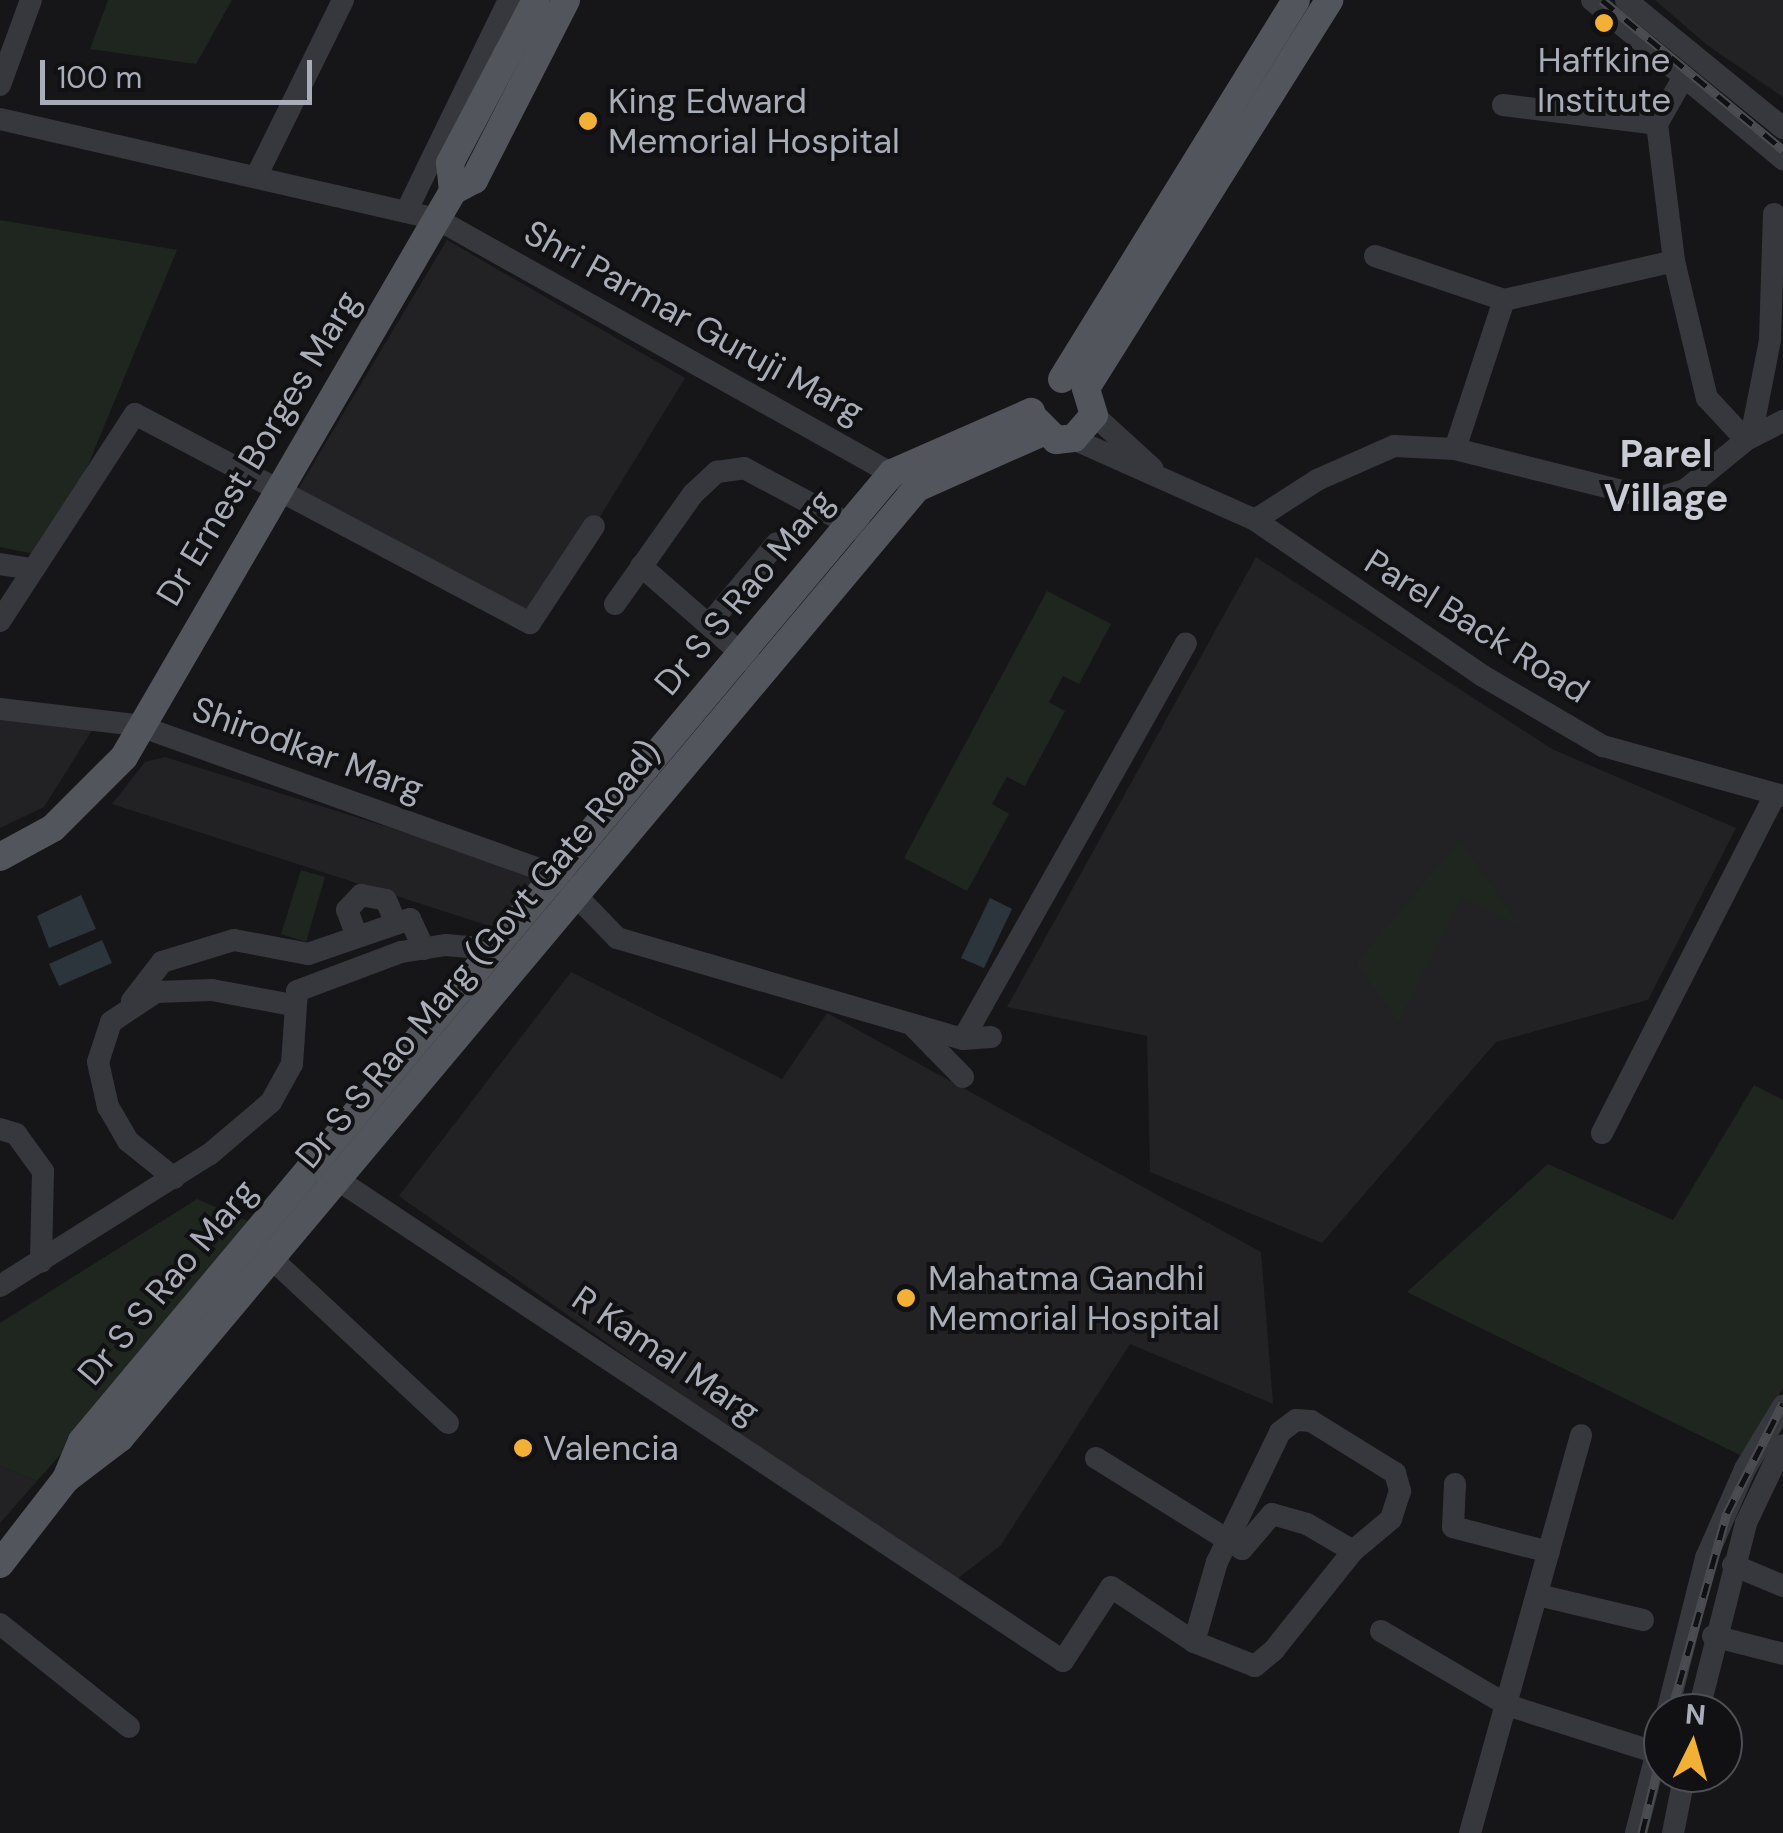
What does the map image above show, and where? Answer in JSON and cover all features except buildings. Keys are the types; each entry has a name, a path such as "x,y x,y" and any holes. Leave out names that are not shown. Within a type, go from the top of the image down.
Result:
{"main road":[{"name":"Dr Ernest Borges Marg","path":"0,857 53,828 124,757 132,734 453,191 450,163 519,9 566,0"},
{"path":"1081,394 1037,396 1037,422 1071,438 1081,394 1296,0"},
{"path":"1081,394 1329,0"},
{"name":"Dr S S Rao Marg","path":"66,1478 82,1441 327,1172 556,875 752,663 849,523 892,473 1037,422"},
{"name":"Dr S S Rao Marg (Govt Gate Road)","path":"0,1564 66,1478 120,1438 271,1258 327,1172 580,895 752,663 874,539 917,488 1037,422"},
{"name":"Dr Ernest Borges Marg","path":"0,839 48,815 111,743 132,734"}],"street":[{"path":"0,85 30,0"},
{"path":"256,177 343,0"},
{"path":"1592,0 1783,128"},
{"path":"1626,0 1682,80 1783,160"},
{"path":"406,212 519,9"},
{"path":"1682,80 1656,124 1674,261 1707,398 1748,438"},
{"path":"1503,104 1656,124"},
{"name":"Shri Parmar Guruji Marg","path":"0,119 437,218 917,488"},
{"path":"1748,438 1770,340 1774,214"},
{"path":"1375,256 1504,300 1674,261"},
{"path":"1455,449 1504,300"},
{"name":"Parel Back Road","path":"1081,394 1153,472"},
{"path":"0,622 134,414 530,623 594,526"},
{"path":"1255,520 1318,480 1394,446 1455,449 1654,500 1710,474 1748,438 1783,422"},
{"name":"Parel Back Road","path":"1071,438 1255,520 1483,676 1603,746 1779,796"},
{"path":"615,604 717,472 744,468 874,539"},
{"path":"710,623 778,542"},
{"path":"0,564 32,568"},
{"path":"641,566 752,663"},
{"path":"963,1039 1186,644"},
{"name":"Shirodkar Marg","path":"0,709 132,734 556,875 580,895 617,938 963,1039 991,1037"},
{"path":"1602,1132 1779,796"},
{"path":"356,937 347,910 361,896 386,900 396,924"},
{"path":"121,1016 162,962 234,940 308,954 410,919 435,947 485,965"},
{"path":"0,1286 174,1178 271,1102 292,1064 292,1005 297,991 435,947"},
{"path":"174,1178 128,1141 108,1108 98,1062 112,1022 156,992 212,990 292,1005"},
{"path":"912,1025 963,1077"},
{"path":"0,1129 16,1134 43,1171 41,1262"},
{"name":"R Kamal Marg","path":"327,1172 1063,1661 1111,1587 1194,1642"},
{"path":"271,1258 448,1423"},
{"path":"1701,1693 1713,1636 1778,1434 1783,1406"},
{"path":"1296,1420 1311,1421 1395,1473 1400,1491 1391,1520 1353,1551 1255,1666 1194,1642 1227,1541 1280,1432 1296,1420"},
{"path":"1672,1693 1706,1558 1778,1434"},
{"path":"1470,1833 1581,1435"},
{"path":"1096,1458 1242,1549 1272,1514 1307,1524 1353,1551"},
{"path":"1456,1484 1452,1527 1550,1552"},
{"path":"1734,1565 1783,1586"},
{"path":"1538,1595 1643,1620"},
{"path":"0,1624 129,1728"},
{"path":"1381,1631 1507,1705 1643,1749"},
{"path":"1713,1636 1783,1654"},
{"path":"1636,1833 1646,1793"},
{"path":"1673,1833 1682,1793"}],"shaded area":[{"path":"108,0 232,0 196,64 90,49"},
{"path":"1655,0 1783,0 1783,97 1707,45"},
{"path":"0,220 177,250 50,557 0,547"},
{"path":"447,240 685,378 531,629 288,506"},
{"path":"1256,557 1552,749 1736,828 1648,1000 1496,1042 1322,1243 1150,1172 1147,1036 1007,1007"},
{"path":"1047,591 1111,624 1079,684 1063,676 1049,702 1065,711 1025,786 1007,777 992,804 1009,814 967,891 904,858"},
{"path":"0,720 96,724 44,807 0,828"},
{"path":"165,757 531,872 535,889 502,930 112,804 145,762"},
{"path":"1460,840 1520,926 1462,897 1398,1022 1356,963"},
{"path":"301,870 325,877 306,942 281,934"},
{"path":"81,895 96,929 49,948 37,916"},
{"path":"990,898 1012,909 984,968 961,958"},
{"path":"102,940 112,963 59,986 49,964"},
{"name":"Mahatma Gandhi Memorial Hospital","path":"571,972 782,1079 827,1013 1261,1252 1273,1404 1130,1344 1001,1545 957,1579 725,1426 399,1196"},
{"path":"1754,1085 1783,1100 1783,1388 1742,1456 1407,1292 1548,1164 1673,1220"},
{"path":"197,1199 262,1227 37,1481 0,1466 0,1323"},
{"path":"0,1466 37,1481 0,1523"}],"railway":[{"path":"1602,0 1783,150"},
{"path":"1677,1693 1727,1513 1783,1403"},
{"path":"1642,1833 1652,1793"}],"place":[{"name":"Haffkine Institute","path":"1604,23"},
{"name":"King Edward Memorial Hospital","path":"588,121"},
{"name":"Mahatma Gandhi Memorial Hospital","path":"906,1298"},
{"name":"Valencia","path":"523,1448"}],"district":[{"name":"Parel Village","path":"1666,477"}]}
